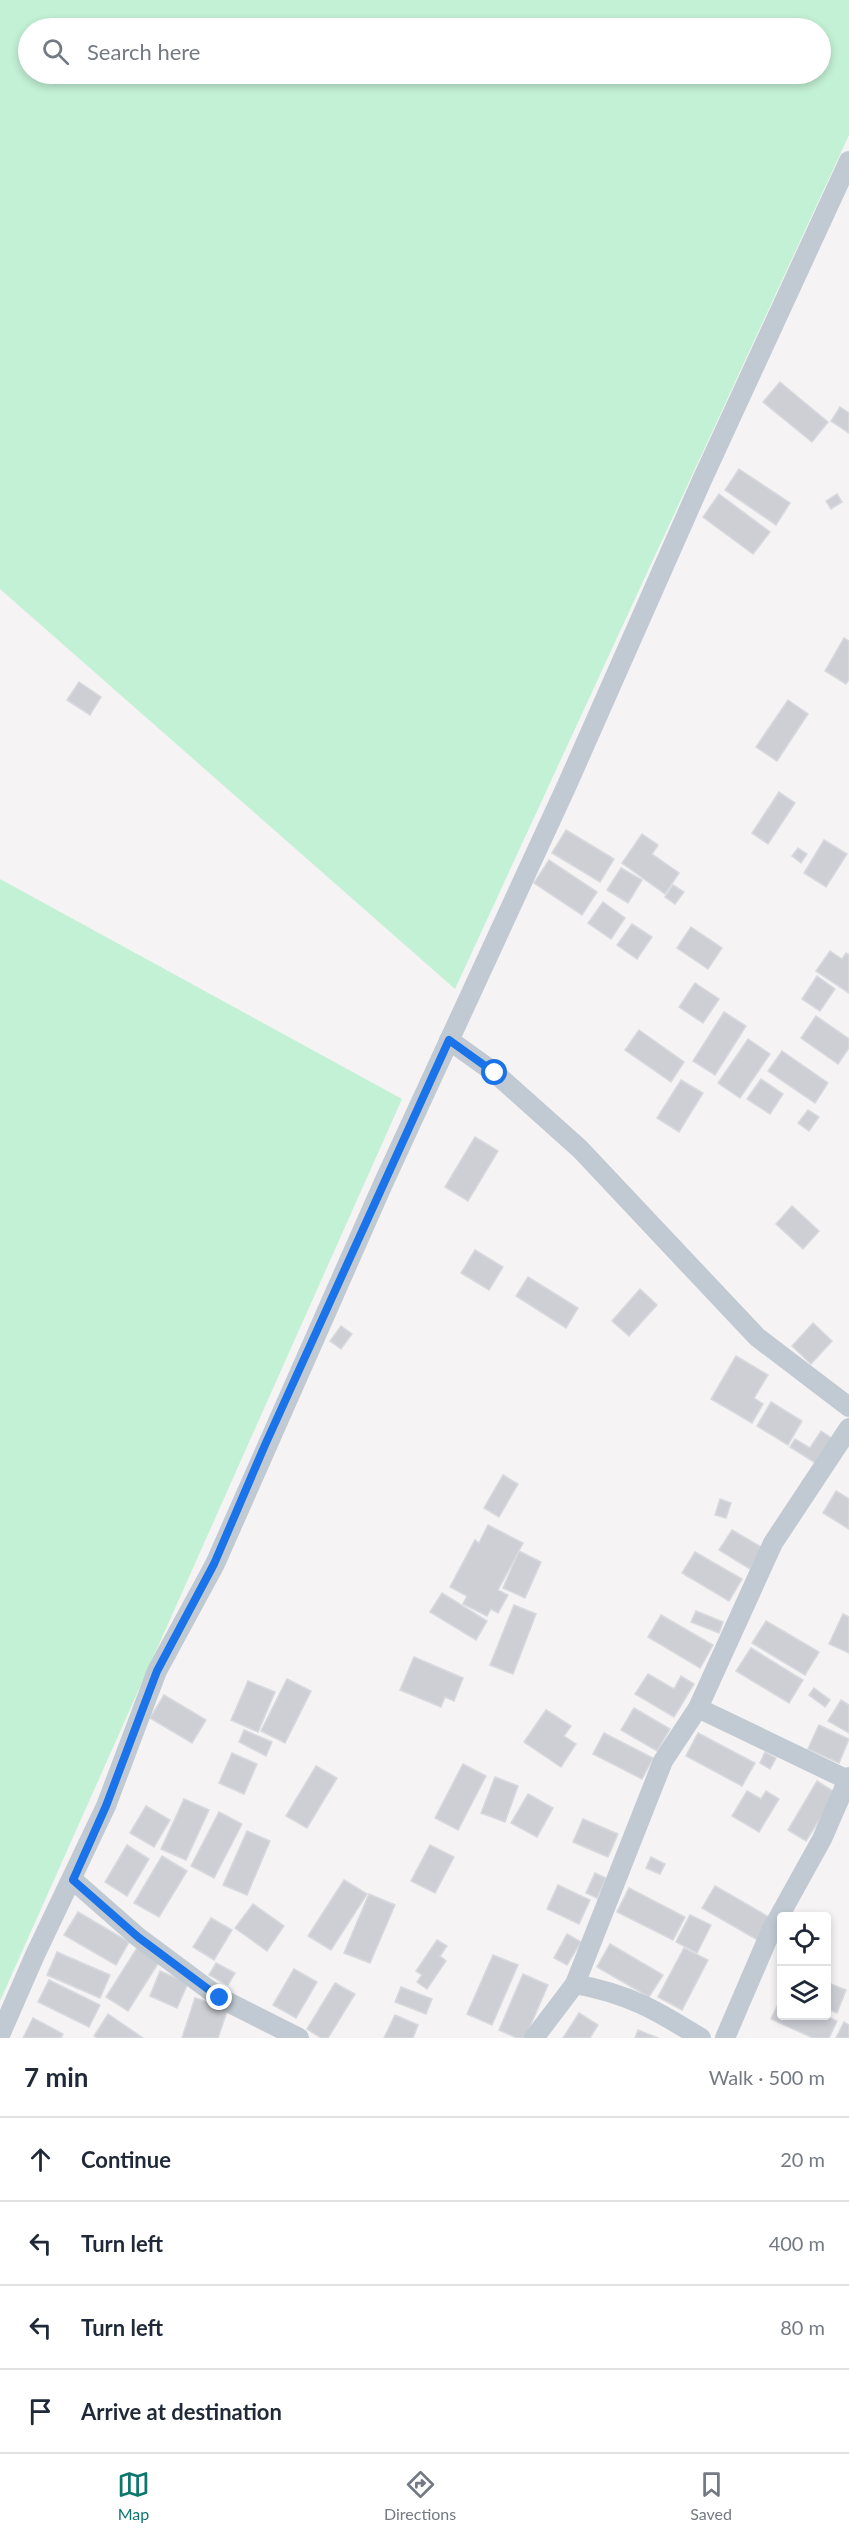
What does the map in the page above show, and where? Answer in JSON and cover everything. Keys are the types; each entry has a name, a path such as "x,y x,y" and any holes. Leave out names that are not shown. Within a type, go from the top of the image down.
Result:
{"street":[{"path":"0,2035 35,1955 73,1880 106,1806 157,1671 214,1564 265,1445 849,161"},
{"path":"449,1040 495,1073 580,1149 757,1337 849,1407"},
{"path":"534,2038 575,1984 663,1761 698,1708 773,1543 849,1428"},
{"path":"698,1708 849,1778 822,1839 771,1931 724,2038"},
{"path":"73,1880 138,1937 220,1998 299,2038"},
{"path":"575,1984 610,1990 653,2008 701,2038"}],"green space":[{"path":"0,0 849,0 849,135 455,989 0,589"},
{"path":"0,879 402,1099 0,2001"}],"building":[{"path":"780,382 828,422 812,442 763,402"},
{"path":"840,407 849,413 849,433 831,421"},
{"path":"739,469 790,503 776,525 725,490"},
{"path":"719,494 770,532 753,554 703,517"},
{"path":"837,494 842,502 831,509 826,501"},
{"path":"844,638 849,641 849,679 846,684 825,671"},
{"path":"79,682 101,697 90,715 67,700"},
{"path":"788,700 808,714 777,761 756,747"},
{"path":"779,792 795,803 768,844 752,833"},
{"path":"566,830 614,859 600,882 552,853"},
{"path":"642,834 658,845 652,854 679,873 665,894 622,863"},
{"path":"824,840 847,854 826,887 804,873"},
{"path":"798,848 807,854 801,863 792,856"},
{"path":"549,860 597,892 582,915 534,883"},
{"path":"621,868 642,880 628,903 607,890"},
{"path":"673,885 684,892 675,904 665,897"},
{"path":"603,902 625,918 611,939 588,923"},
{"path":"632,924 652,937 637,959 617,945"},
{"path":"691,927 722,948 708,969 677,948"},
{"path":"830,951 842,959 846,953 849,955 849,993 816,971"},
{"path":"817,976 835,989 820,1011 802,999"},
{"path":"695,983 719,999 703,1023 679,1007"},
{"path":"724,1012 746,1026 715,1075 693,1061"},
{"path":"816,1016 849,1039 849,1048 838,1064 801,1038"},
{"path":"639,1030 684,1062 671,1082 625,1050"},
{"path":"748,1039 770,1054 740,1098 718,1083"},
{"path":"782,1051 828,1083 815,1103 768,1071"},
{"path":"761,1079 783,1094 770,1114 747,1099"},
{"path":"681,1080 703,1093 679,1132 657,1118"},
{"path":"808,1110 819,1117 809,1131 798,1123"},
{"path":"475,1137 498,1151 468,1201 445,1187"},
{"path":"792,1206 819,1231 803,1249 776,1224"},
{"path":"475,1250 503,1267 489,1290 461,1273"},
{"path":"528,1277 578,1308 566,1328 516,1296"},
{"path":"640,1289 657,1305 629,1336 612,1321"},
{"path":"813,1323 832,1341 811,1364 792,1346"},
{"path":"341,1326 352,1334 341,1349 330,1341"},
{"path":"736,1356 768,1375 754,1398 763,1404 752,1423 711,1399"},
{"path":"771,1402 802,1421 788,1445 757,1426"},
{"path":"821,1431 833,1439 817,1464 790,1447 795,1439 810,1448"},
{"path":"503,1475 518,1484 499,1517 484,1508"},
{"path":"836,1491 849,1499 849,1529 823,1513"},
{"path":"720,1499 731,1503 726,1518 715,1515"},
{"path":"488,1525 523,1543 498,1590 508,1595 498,1613 491,1609 487,1616 463,1604 467,1596 450,1587 475,1540 479,1543"},
{"path":"732,1530 763,1548 750,1569 719,1550"},
{"path":"519,1551 541,1562 525,1598 503,1588"},
{"path":"695,1552 742,1579 729,1601 682,1573"},
{"path":"442,1593 487,1621 476,1640 430,1612"},
{"path":"514,1605 536,1614 513,1674 490,1665"},
{"path":"696,1611 723,1622 719,1633 691,1622"},
{"path":"843,1614 849,1617 849,1653 829,1644"},
{"path":"661,1615 713,1645 700,1668 648,1637"},
{"path":"766,1621 819,1652 805,1675 752,1643"},
{"path":"751,1648 803,1680 789,1703 736,1671"},
{"path":"414,1657 463,1678 454,1701 445,1697 441,1707 400,1690"},
{"path":"648,1674 674,1689 681,1676 694,1684 674,1717 635,1694"},
{"path":"287,1679 311,1691 285,1743 261,1731"},
{"path":"248,1681 275,1692 258,1732 231,1720"},
{"path":"814,1688 830,1700 825,1707 809,1695"},
{"path":"164,1695 206,1720 192,1743 150,1718"},
{"path":"841,1700 849,1705 849,1733 828,1721"},
{"path":"634,1708 670,1729 657,1751 621,1730"},
{"path":"546,1710 571,1726 564,1736 576,1744 561,1767 524,1742"},
{"path":"819,1725 849,1739 839,1763 808,1749"},
{"path":"244,1730 272,1742 266,1756 239,1742"},
{"path":"604,1733 653,1758 642,1779 593,1754"},
{"path":"698,1733 755,1763 742,1786 686,1756"},
{"path":"765,1752 776,1758 770,1769 760,1763"},
{"path":"232,1753 257,1764 244,1794 219,1783"},
{"path":"463,1764 486,1776 458,1830 435,1818"},
{"path":"316,1766 337,1778 307,1828 286,1816"},
{"path":"495,1777 518,1786 505,1822 481,1813"},
{"path":"817,1781 836,1793 806,1841 788,1830"},
{"path":"747,1791 761,1799 766,1791 779,1799 759,1832 732,1816"},
{"path":"528,1794 553,1808 537,1837 511,1823"},
{"path":"184,1799 209,1810 186,1860 161,1849"},
{"path":"146,1806 170,1820 154,1847 130,1833"},
{"path":"219,1812 242,1824 214,1878 191,1866"},
{"path":"583,1819 618,1834 608,1857 573,1842"},
{"path":"247,1831 270,1841 247,1895 223,1885"},
{"path":"127,1845 149,1859 127,1896 105,1882"},
{"path":"430,1845 454,1857 435,1893 411,1881"},
{"path":"162,1856 187,1871 159,1917 134,1903"},
{"path":"651,1857 665,1864 660,1874 646,1868"},
{"path":"595,1873 606,1878 597,1898 586,1893"},
{"path":"344,1880 367,1894 331,1950 308,1936"},
{"path":"558,1885 590,1900 579,1924 547,1909"},
{"path":"715,1886 774,1920 761,1942 702,1908"},
{"path":"629,1888 685,1917 673,1940 617,1912"},
{"path":"369,1894 395,1905 370,1963 344,1953"},
{"path":"253,1904 284,1926 267,1951 235,1928"},
{"path":"78,1912 129,1942 116,1965 64,1935"},
{"path":"690,1915 711,1925 697,1953 676,1942"},
{"path":"211,1918 232,1930 214,1960 193,1947"},
{"path":"567,1934 581,1942 567,1965 554,1958"},
{"path":"437,1940 447,1946 440,1956 446,1961 427,1989 417,1982 422,1975 416,1971"},
{"path":"610,1944 663,1975 649,1997 597,1967"},
{"path":"137,1948 159,1962 128,2011 106,1997"},
{"path":"684,1948 708,1960 682,2010 658,1997"},
{"path":"57,1952 110,1975 100,1998 47,1975"},
{"path":"493,1955 518,1965 492,2025 467,2014"},
{"path":"216,1963 235,1973 228,1985 209,1975"},
{"path":"294,1969 317,1982 296,2018 273,2005"},
{"path":"160,1971 188,1983 177,2008 150,1996"},
{"path":"523,1974 548,1985 525,2038 517,2038 499,2030"},
{"path":"49,1980 100,2005 89,2027 38,2002"},
{"path":"335,1983 355,1994 328,2038 321,2038 307,2029"},
{"path":"831,1984 846,1990 837,2013 831,2010"},
{"path":"401,1987 432,1999 426,2014 395,2002"},
{"path":"195,1998 228,2008 218,2038 182,2038"},
{"path":"777,2006 777,2020 831,2018 837,2021 829,2038 813,2038 771,2019"},
{"path":"579,2013 598,2025 590,2038 563,2038"},
{"path":"108,2014 143,2038 97,2038 94,2036"},
{"path":"395,2015 418,2025 413,2038 384,2038"},
{"path":"33,2018 63,2034 61,2038 23,2038"},
{"path":"844,2022 849,2025 849,2038 836,2038"},
{"path":"638,2030 658,2038 635,2038"}],"route":[{"path":"220,1998 138,1937 73,1880 106,1806 157,1671 214,1564 265,1445 449,1040 495,1073"}]}
